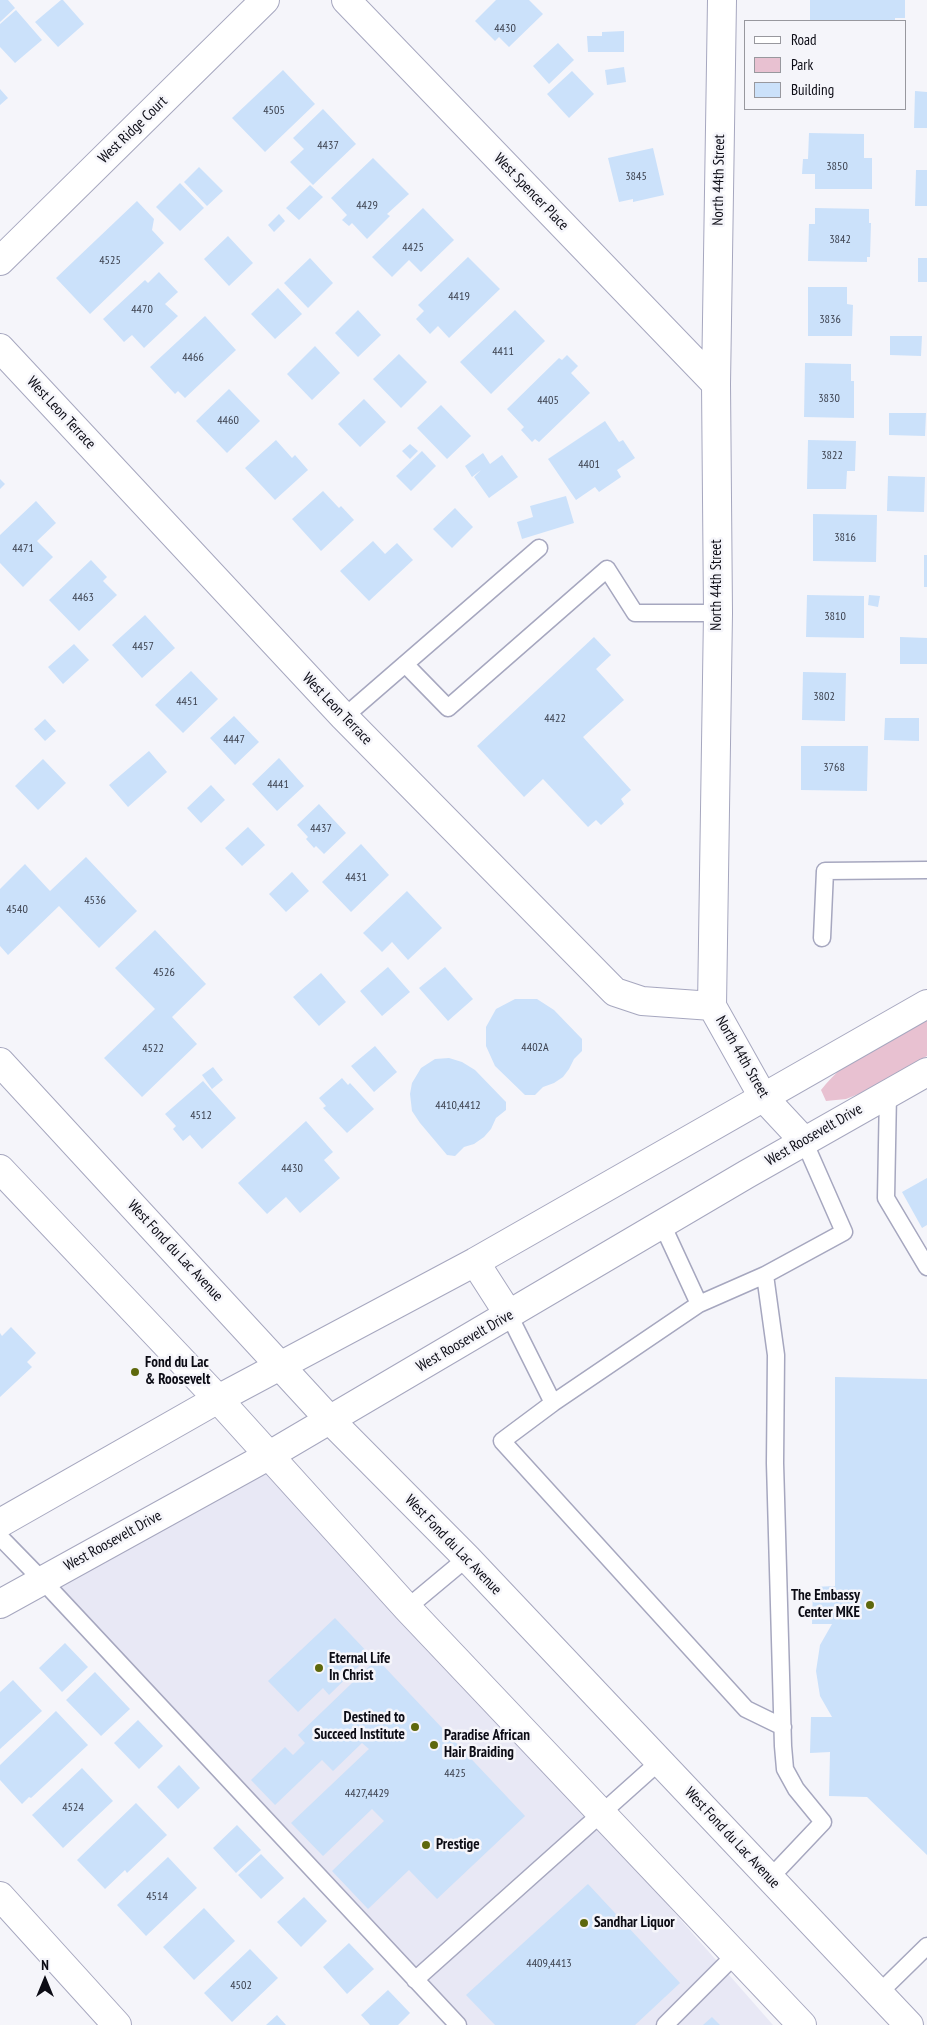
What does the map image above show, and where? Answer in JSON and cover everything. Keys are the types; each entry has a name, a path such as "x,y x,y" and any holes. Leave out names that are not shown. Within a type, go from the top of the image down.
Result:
{"street":[{"name":"West Ridge Court","path":"0,261 266,0"},
{"name":"West Spencer Place","path":"346,0 716,384"},
{"name":"North 44th Street","path":"722,0 716,384 718,613 712,1006 764,1097 804,1141"},
{"name":"West Leon Terrace","path":"0,348 344,717 615,992 642,1001 712,1006"},
{"path":"0,1523 218,1399 475,1262 927,1004"},
{"name":"West Fond du Lac Avenue","path":"0,1062 329,1419 467,1558 909,2025"},
{"name":"West Roosevelt Drive","path":"0,1604 268,1456 804,1141 927,1072"},
{"path":"0,1169 218,1399 407,1608 802,2025"},
{"path":"475,1262 508,1316"},
{"path":"0,1896 117,2025"}],"lane":[{"path":"344,717 539,548"},
{"path":"406,664 448,708 607,569 635,613 718,613"},
{"path":"822,938 825,871 927,870"},
{"path":"888,1093 886,1198 927,1267"},
{"path":"783,1727 746,1709 502,1440 699,1304 766,1275 844,1232 804,1141"},
{"path":"662,1224 699,1304"},
{"path":"766,1275 776,1355 775,1463 785,1769 796,1789 823,1822 770,1878"},
{"path":"508,1316 553,1403"},
{"path":"0,1537 458,2025"},
{"path":"407,1608 467,1558"},
{"path":"415,1980 660,1762"},
{"path":"879,1993 927,1946"},
{"path":"665,2025 735,1955"}],"shaded area":[{"path":"268,1456 407,1608 773,2025 458,2025 42,1580"}],"green space":[{"path":"927,1015 927,1056 861,1093 846,1099 826,1101 821,1090 844,1067 884,1039"}],"building":[{"path":"0,0 8,0 15,8 0,22"},
{"path":"61,0 84,24 58,47 35,22"},
{"path":"496,0 529,0 543,14 509,47 499,37 495,41 475,21"},
{"path":"810,0 905,0 905,18 895,18 895,20 810,20"},
{"path":"16,10 42,40 15,63 0,47 0,24"},
{"path":"624,31 624,52 588,52 587,36 602,36 602,32"},
{"path":"558,43 574,60 549,84 533,66"},
{"path":"624,67 626,82 607,85 605,70"},
{"path":"283,70 315,104 265,152 232,118"},
{"path":"572,71 594,94 569,118 547,94"},
{"path":"0,89 8,98 0,105"},
{"path":"915,91 927,92 927,128 914,128"},
{"path":"323,109 356,144 313,185 290,162 304,149 293,138"},
{"path":"809,133 864,134 864,158 872,158 872,189 815,189 815,174 802,174 803,159 808,159"},
{"path":"653,148 664,195 633,202 633,199 619,202 608,158"},
{"path":"373,158 409,194 387,214 390,216 367,239 352,223 349,226 342,220 347,215 331,198"},
{"path":"199,167 223,191 207,206 184,182"},
{"path":"916,170 927,170 927,206 915,206"},
{"path":"180,183 204,208 180,231 156,207"},
{"path":"310,185 323,197 299,220 286,208"},
{"path":"137,201 154,219 152,230 164,243 90,314 56,278"},
{"path":"423,208 454,240 421,272 409,260 392,277 372,257"},
{"path":"815,208 869,209 869,223 871,223 870,257 867,257 867,262 808,261 809,224 815,224"},
{"path":"279,214 285,221 274,232 268,225"},
{"path":"228,236 253,263 229,286 204,259"},
{"path":"468,257 500,289 449,338 438,326 430,334 416,319 424,311 418,305"},
{"path":"310,258 333,283 308,308 284,283"},
{"path":"918,258 927,258 927,282 918,282"},
{"path":"159,272 178,292 165,304 178,316 144,348 132,335 124,342 103,319 145,280 148,283"},
{"path":"808,287 847,287 847,304 853,305 852,336 808,336"},
{"path":"278,288 302,314 275,339 251,314"},
{"path":"358,310 381,335 358,357 335,333"},
{"path":"515,310 545,341 491,394 460,362"},
{"path":"205,316 236,350 185,398 178,391 175,394 150,367"},
{"path":"890,336 922,336 921,356 890,355"},
{"path":"315,346 340,373 312,400 287,374"},
{"path":"399,354 427,382 401,408 373,379"},
{"path":"567,355 578,366 571,373 590,393 539,442 535,439 532,442 521,430 524,427 507,409 559,358 562,360"},
{"path":"805,363 851,364 851,381 854,381 854,418 804,417"},
{"path":"229,389 260,421 227,453 196,421"},
{"path":"364,399 386,422 360,447 338,424"},
{"path":"441,405 471,436 447,459 417,428"},
{"path":"889,413 926,413 925,436 889,435"},
{"path":"605,421 619,442 623,440 635,458 617,470 621,477 599,492 595,487 576,500 548,459"},
{"path":"276,440 292,458 295,455 308,470 275,500 245,468"},
{"path":"808,440 856,441 855,471 847,471 846,489 807,489"},
{"path":"410,444 418,451 410,459 402,451"},
{"path":"422,451 436,466 411,491 396,476"},
{"path":"483,453 490,464 502,455 518,477 489,498 474,477 481,470 472,477 465,466"},
{"path":"888,476 925,477 924,512 887,511"},
{"path":"0,479 5,484 0,489"},
{"path":"323,491 354,520 321,551 292,519"},
{"path":"566,496 574,523 522,539 517,522 533,517 530,506"},
{"path":"36,501 56,523 37,541 53,557 23,587 0,563 0,535"},
{"path":"455,508 473,527 452,548 433,529"},
{"path":"813,514 877,515 876,562 813,561"},
{"path":"373,541 385,554 397,543 413,560 369,601 340,571"},
{"path":"924,555 927,555 927,587 924,587"},
{"path":"91,560 107,577 103,581 117,595 79,631 49,600"},
{"path":"807,595 864,596 864,638 806,637"},
{"path":"869,595 880,596 878,607 868,605"},
{"path":"145,615 175,648 142,678 112,645"},
{"path":"594,637 611,655 596,669 624,700 583,737 631,790 621,799 624,804 601,825 596,820 588,827 543,779 524,797 477,746"},
{"path":"900,637 927,638 927,664 900,664"},
{"path":"74,644 89,660 63,684 48,667"},
{"path":"191,671 218,699 183,733 155,705"},
{"path":"803,672 846,673 845,721 802,720"},
{"path":"234,716 259,742 235,765 210,738"},
{"path":"885,718 919,718 919,741 884,740"},
{"path":"45,719 56,731 45,741 34,729"},
{"path":"801,746 868,746 867,791 801,790"},
{"path":"149,751 167,772 128,807 109,785"},
{"path":"279,758 304,786 277,811 252,784"},
{"path":"43,759 66,783 38,810 15,786"},
{"path":"211,785 225,800 201,823 187,808"},
{"path":"319,804 346,833 324,854 316,846 314,848 306,839 308,837 297,825"},
{"path":"248,827 265,845 242,866 225,848"},
{"path":"361,844 389,875 351,912 322,882"},
{"path":"86,857 137,911 99,948 59,906 8,955 0,946 0,889 25,864 50,891"},
{"path":"292,872 309,891 286,912 269,894"},
{"path":"407,891 442,928 408,960 392,942 382,952 363,933"},
{"path":"155,930 206,984 172,1017 197,1044 142,1097 104,1058 155,1009 115,968"},
{"path":"388,967 410,992 382,1016 360,991"},
{"path":"445,967 473,999 448,1021 419,988"},
{"path":"321,973 346,1002 319,1026 293,997"},
{"path":"515,999 537,999 554,1010 582,1039 582,1051 574,1059 563,1077 543,1087 535,1095 525,1095 495,1066 486,1046 486,1027 496,1009"},
{"path":"375,1046 397,1072 374,1092 351,1066"},
{"path":"449,1058 462,1062 475,1070 506,1102 506,1110 496,1118 491,1129 484,1137 474,1144 464,1147 455,1156 447,1155 420,1123 412,1111 410,1094 412,1083 421,1068 435,1059"},
{"path":"213,1067 223,1080 212,1089 202,1075"},
{"path":"342,1078 348,1085 350,1083 374,1109 347,1133 323,1108 326,1106 319,1098"},
{"path":"203,1081 236,1118 202,1149 190,1135 183,1141 173,1129 176,1126 165,1114"},
{"path":"306,1121 333,1152 324,1160 340,1178 300,1213 286,1197 267,1214 238,1183"},
{"path":"927,1178 927,1225 922,1228 902,1192"},
{"path":"11,1327 36,1353 27,1362 32,1367 0,1397 0,1333 2,1336"},
{"name":"The Embassy Center MKE","path":"835,1377 927,1379 927,1855 867,1797 829,1796 830,1752 810,1753 811,1717 832,1717 820,1696 816,1671 820,1645 832,1624 812,1624 813,1587 835,1586"},
{"name":"Eternal Life In Christ","path":"335,1618 370,1655 329,1695 323,1688 298,1712 268,1681"},
{"path":"65,1643 88,1667 62,1692 39,1668"},
{"path":"377,1659 525,1816 437,1899 409,1870 368,1909 332,1871 384,1821 372,1809 323,1856 291,1823 369,1749 362,1743 333,1771 322,1760 275,1805 251,1780 285,1747 293,1755 305,1743 298,1735"},
{"path":"95,1672 130,1709 101,1736 66,1700"},
{"path":"13,1680 42,1711 0,1749 0,1692"},
{"path":"56,1711 88,1745 31,1798 29,1797 22,1804 0,1780 0,1765"},
{"path":"138,1720 163,1746 139,1769 114,1743"},
{"path":"179,1765 200,1788 178,1809 157,1787"},
{"path":"82,1768 113,1801 63,1848 32,1815"},
{"path":"136,1803 167,1835 127,1873 125,1870 105,1889 77,1860"},
{"path":"237,1825 261,1850 236,1873 213,1848"},
{"path":"261,1854 284,1878 261,1899 238,1875"},
{"path":"168,1857 197,1888 146,1936 117,1905"},
{"path":"588,1884 680,1983 635,2025 495,2025 466,1995"},
{"path":"304,1897 327,1921 301,1947 277,1922"},
{"path":"204,1908 235,1941 194,1980 163,1947"},
{"path":"349,1943 374,1969 347,1994 323,1967"},
{"path":"250,1949 278,1978 232,2022 204,1993"},
{"path":"388,1990 410,2013 398,2025 370,2025 361,2015"},
{"path":"277,2015 286,2025 266,2025"},
{"path":"712,2017 720,2025 703,2025"}],"place":[{"name":"Fond du Lac & Roosevelt","path":"135,1372"},
{"name":"The Embassy Center MKE","path":"870,1605"},
{"name":"Eternal Life In Christ","path":"319,1668"},
{"name":"Destined to Succeed Institute","path":"415,1727"},
{"name":"Paradise African Hair Braiding","path":"434,1745"},
{"name":"Prestige","path":"426,1845"},
{"name":"Sandhar Liquor","path":"584,1923"}]}
